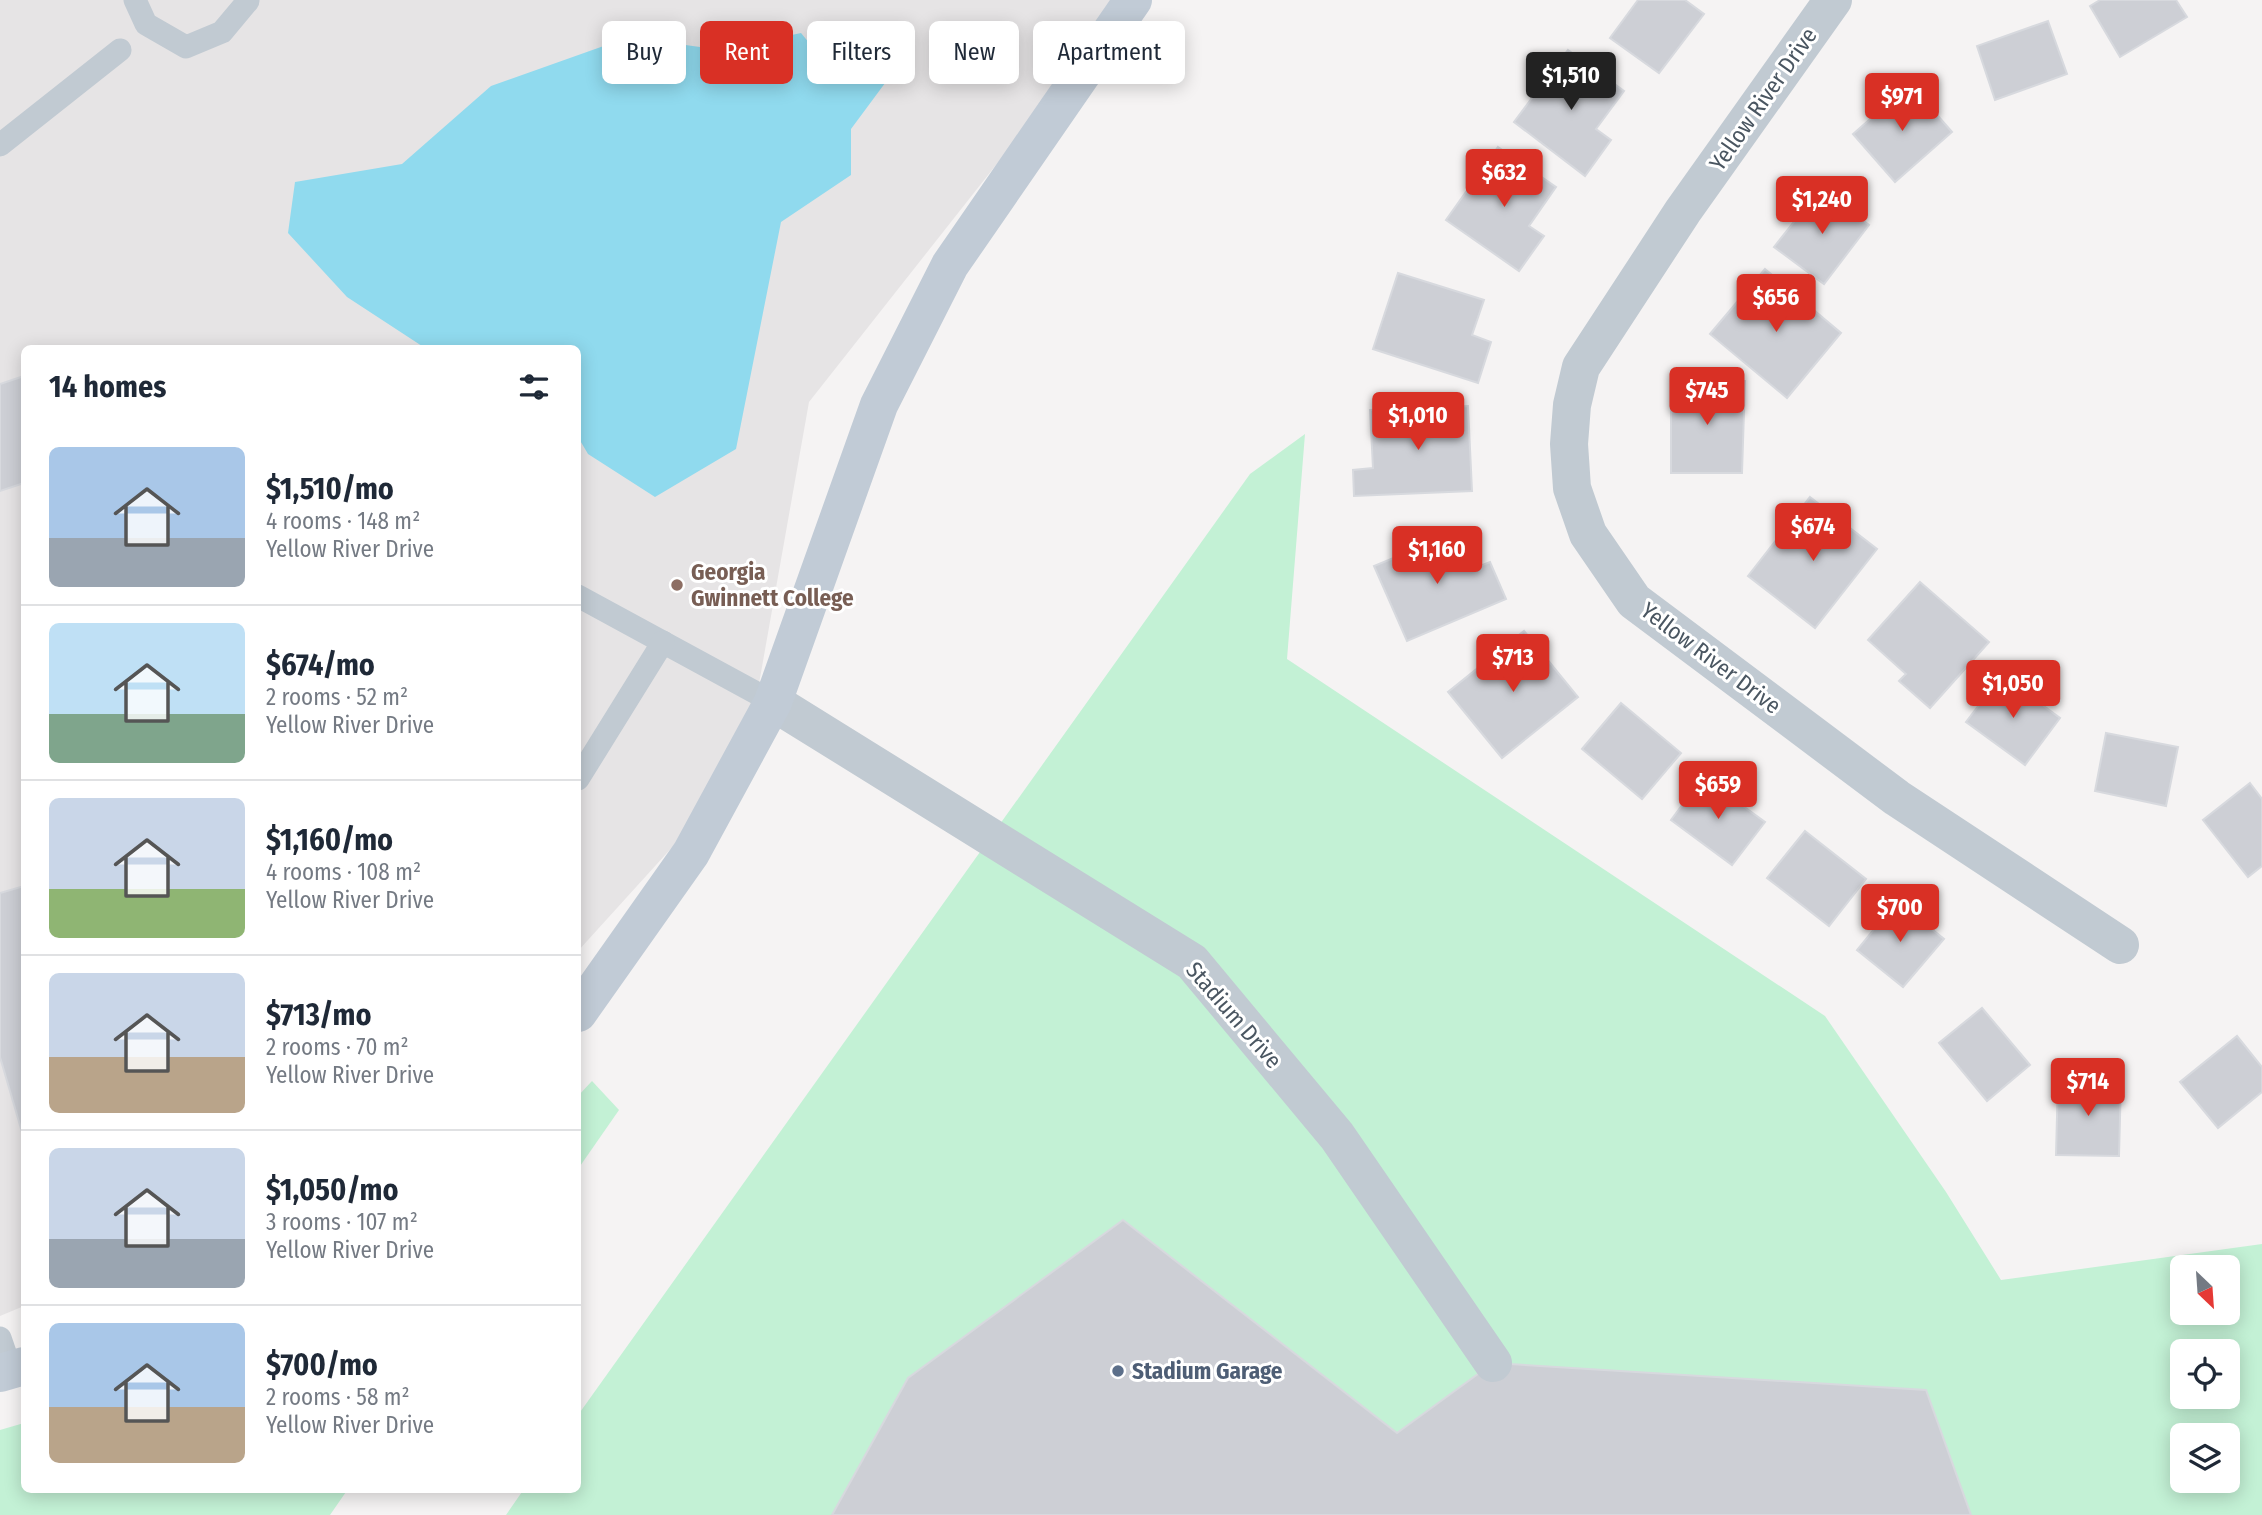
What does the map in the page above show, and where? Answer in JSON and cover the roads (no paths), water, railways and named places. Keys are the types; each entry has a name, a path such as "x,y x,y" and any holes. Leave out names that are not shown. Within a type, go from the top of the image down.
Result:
{"street":[{"path":"581,1003 691,853 772,702 879,405 950,265 1133,0"},
{"name":"Yellow River Drive","path":"1833,0 1683,211 1581,367 1572,405 1569,444 1572,488 1588,534 1634,601 1896,798 2120,945"},
{"name":"Stadium Drive","path":"772,702 1192,962 1337,1136 1493,1363"}],"lane":[{"path":"135,0 146,24 186,47 222,32 248,0"},
{"path":"0,145 120,50"},
{"path":"581,598 772,702"},
{"path":"581,774 663,642"}],"water":[{"path":"801,33 807,40 807,84 884,84 851,129 851,175 781,222 736,449 655,497 588,454 581,442 581,345 420,345 347,297 288,233 295,182 402,164 491,86 602,47 602,84 686,84 686,45 700,47 700,84 793,84 793,35"}],"place":[{"name":"Georgia Gwinnett College","path":"677,585"},
{"name":"Stadium Garage","path":"1118,1371"}]}
